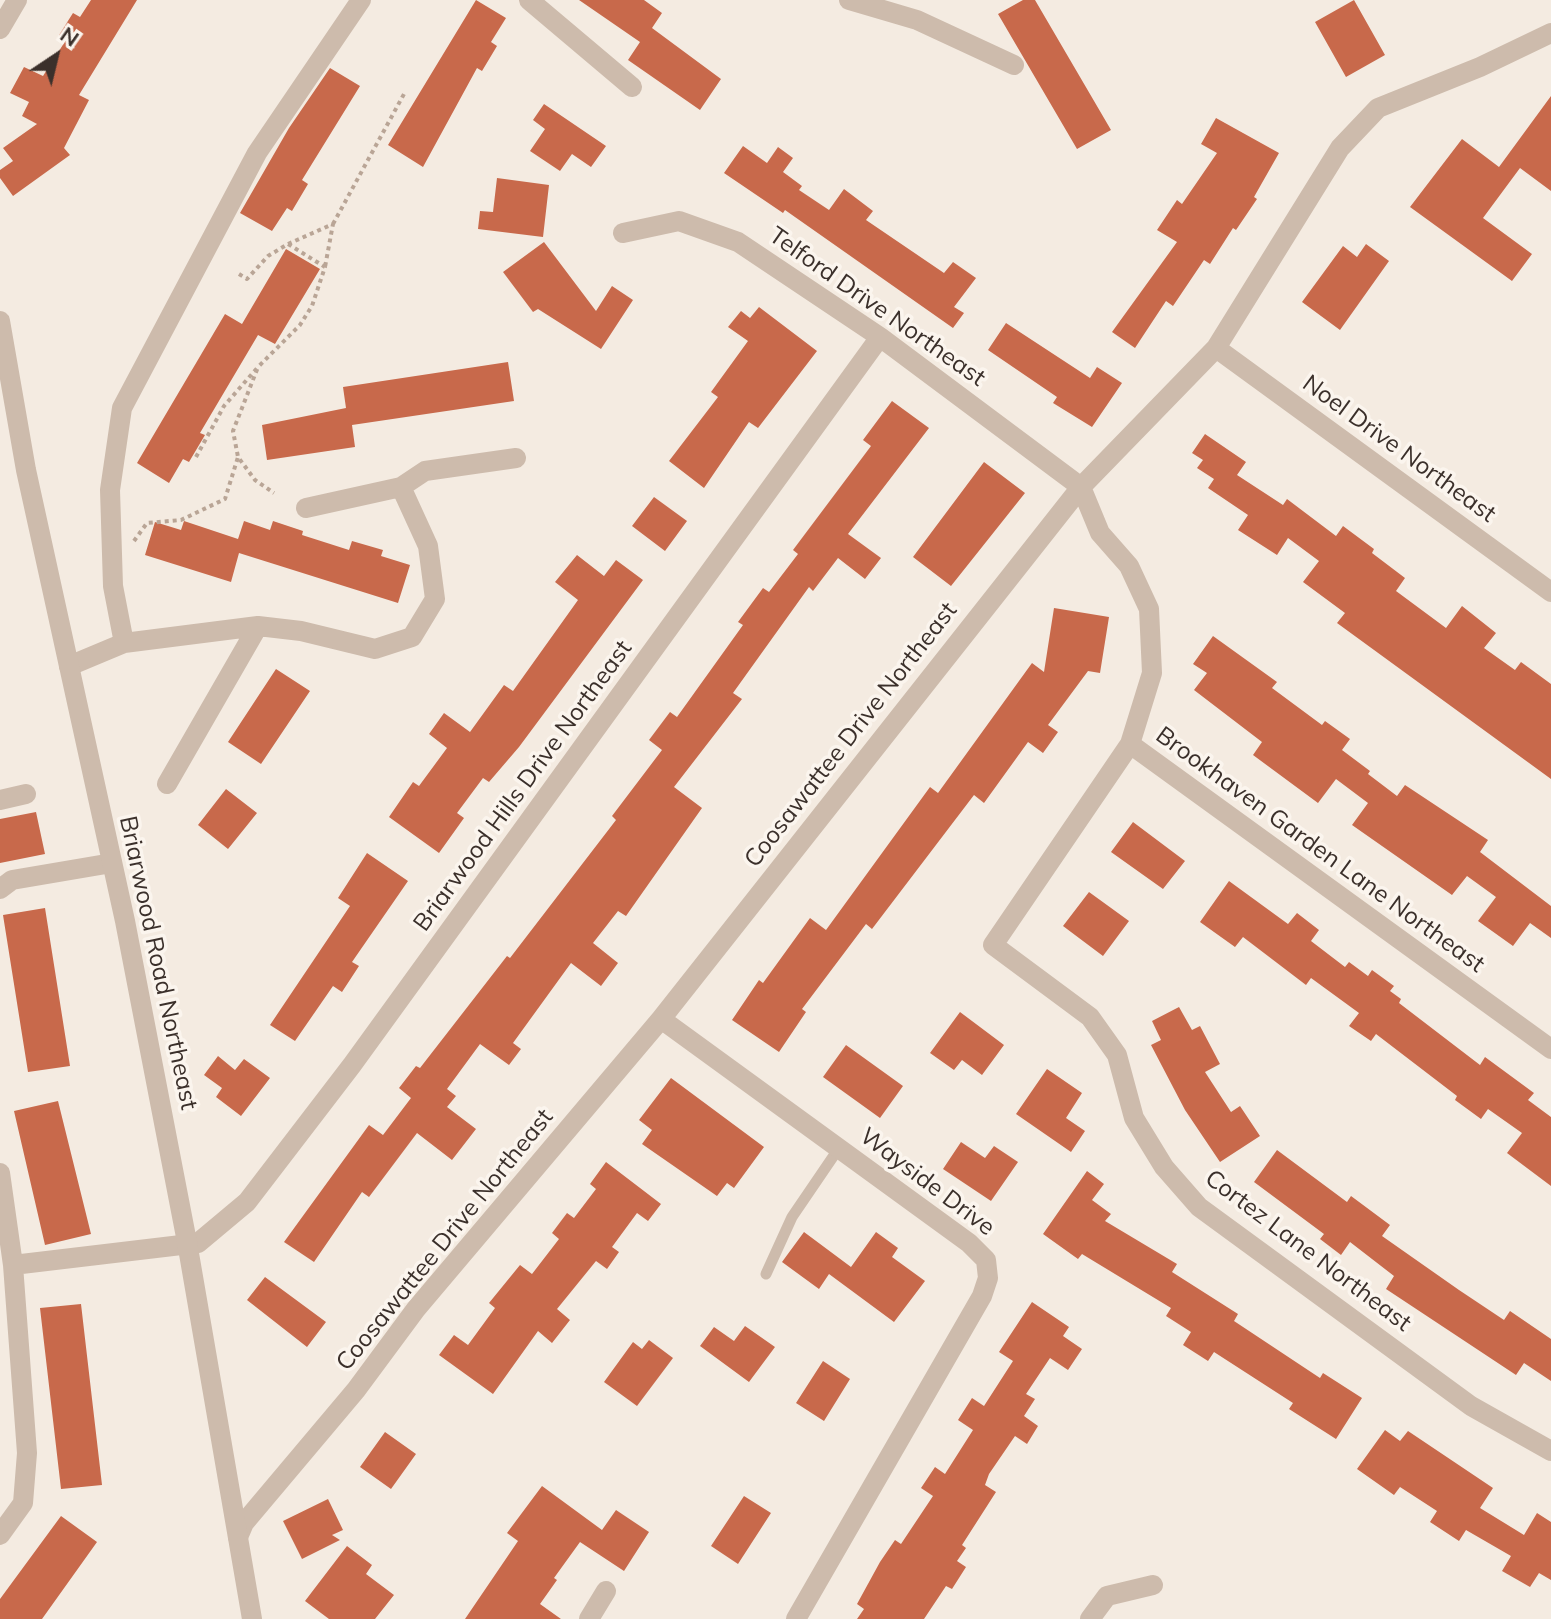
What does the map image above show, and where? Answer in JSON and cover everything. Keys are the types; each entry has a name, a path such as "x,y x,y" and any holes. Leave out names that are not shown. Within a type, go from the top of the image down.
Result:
{"street":[{"path":"0,29 17,0"},
{"path":"124,643 113,586 110,490 122,408 257,153 361,0"},
{"path":"530,0 632,87"},
{"path":"849,0 917,20 1014,65"},
{"name":"Coosawattee Drive Northeast","path":"238,1537 244,1523 356,1390 416,1309 661,1019 1081,487 1216,348 1340,148 1378,108 1480,67 1551,33"},
{"name":"Telford Drive Northeast","path":"623,233 679,221 738,242 880,337 1081,487"},
{"name":"Briarwood Road Northeast","path":"0,321 26,470 112,863 187,1242 252,1619"},
{"name":"Briarwood Hills Drive Northeast","path":"9,1278 64,1262 187,1242 198,1243 247,1202 352,1065 880,337"},
{"name":"Noel Drive Northeast","path":"1216,348 1551,592"},
{"path":"306,508 401,487 425,471 516,458"},
{"path":"69,666 124,643 258,626 301,631 375,649 412,637 435,599 428,546 401,487"},
{"name":"Brookhaven Garden Lane Northeast","path":"1081,487 1100,533 1129,566 1149,609 1152,673 1130,744 1551,1049"},
{"path":"167,784 258,626"},
{"name":"Cortez Lane Northeast","path":"1130,744 993,945 1090,1017 1117,1055 1134,1118 1164,1167 1199,1207 1471,1406 1551,1451"},
{"path":"0,800 26,794"},
{"path":"0,889 12,880 112,863"},
{"name":"Wayside Drive","path":"661,1019 969,1243 986,1260 988,1278 952,1349 796,1619"},
{"path":"0,1173 27,1453 23,1503 0,1535"},
{"path":"1090,1619 1107,1596 1153,1585"},
{"path":"589,1619 606,1591"}],"lane":[{"path":"766,1274 792,1217 839,1148"}],"path":[{"path":"196,457 224,406 300,325 312,306 325,267 333,224 404,94"},
{"path":"239,274 247,279 268,256 333,224"},
{"path":"288,244 325,267"},
{"path":"258,367 233,431 238,457 255,480 274,493"},
{"path":"130,548 147,523 181,520 225,499 238,457"}],"building":[{"path":"91,0 137,0 79,95 89,100 64,148 70,155 13,196 0,178 0,170 13,161 3,148 37,124 22,116 29,102 10,93 24,67 43,76 66,40 59,35 73,13 80,17"},
{"path":"476,0 506,18 491,42 497,46 482,71 477,68 423,167 388,145"},
{"path":"579,0 644,0 662,13 652,28 721,79 700,110 628,60 640,42"},
{"path":"1023,0 1035,0 1111,130 1077,149 998,14"},
{"path":"1354,0 1385,55 1346,77 1315,22"},
{"path":"330,68 360,86 302,180 308,184 292,211 287,208 272,231 240,213 289,128"},
{"path":"1551,96 1551,191 1520,168 1483,218 1532,254 1512,281 1410,207 1462,139 1499,167"},
{"path":"544,104 606,146 591,167 572,154 560,171 530,151 545,129 533,120"},
{"path":"1216,118 1279,153 1254,197 1257,199 1236,230 1233,228 1210,264 1204,260 1173,306 1166,301 1135,348 1112,332 1177,242 1157,230 1177,200 1182,204 1217,153 1201,144"},
{"path":"743,146 767,163 778,147 793,158 783,172 802,186 799,190 829,210 844,189 873,211 866,220 944,273 953,262 976,278 954,307 964,313 953,328 785,210 783,213 724,173"},
{"path":"497,178 549,185 543,237 478,229 480,211 493,212"},
{"path":"544,242 596,311 612,286 633,300 601,349 538,309 533,312 503,272"},
{"path":"1366,244 1389,261 1340,330 1302,302 1343,246 1357,257"},
{"path":"286,249 320,269 275,344 258,335 200,433 205,435 189,462 183,459 169,483 137,463 225,314 242,324"},
{"path":"759,307 817,351 758,428 749,422 704,488 669,461 718,397 711,392 748,341 728,327 741,311 750,318"},
{"path":"1006,323 1090,378 1097,367 1122,383 1092,427 1053,403 1057,397 988,350"},
{"path":"508,362 514,401 352,425 355,447 267,460 262,425 346,408 343,387"},
{"path":"892,401 929,428 848,534 881,558 865,579 838,558 813,591 809,587 733,693 742,699 674,787 702,808 626,916 618,911 593,943 618,963 601,986 571,963 513,1043 521,1049 509,1065 480,1044 447,1089 456,1096 447,1107 476,1129 452,1160 417,1133 369,1197 362,1192 314,1262 284,1242 369,1125 383,1135 411,1098 399,1088 416,1066 420,1068 507,956 510,958 616,820 612,816 662,750 649,740 670,712 677,717 743,625 738,622 763,588 769,592 798,554 793,550 871,446 863,440"},
{"path":"1205,434 1246,462 1237,475 1283,505 1287,499 1336,536 1343,526 1374,549 1372,553 1405,578 1396,591 1446,628 1462,606 1496,633 1484,648 1515,670 1521,662 1551,684 1551,779 1337,623 1345,613 1303,582 1319,561 1288,538 1277,555 1238,530 1248,515 1208,488 1214,479 1197,468 1203,460 1192,453"},
{"path":"984,462 1025,493 951,586 913,557"},
{"path":"654,497 687,521 665,551 632,526"},
{"path":"184,521 238,539 244,521 270,530 273,521 303,531 302,535 349,550 352,541 383,550 381,556 410,565 398,603 239,553 231,582 145,555 155,522 181,530"},
{"path":"577,555 604,576 616,560 643,580 519,747 489,782 483,778 457,813 464,818 439,853 389,817 413,782 419,786 447,748 429,734 444,713 470,732 504,685 513,691 578,600 555,582"},
{"path":"1054,608 1109,617 1100,673 1088,671 1048,725 1058,732 1043,753 1028,742 984,803 974,795 872,929 866,924 802,1009 806,1012 779,1052 732,1020 759,980 763,983 810,918 826,930 930,787 938,793 1032,663 1044,672"},
{"path":"1213,636 1277,682 1272,688 1322,725 1325,721 1350,739 1342,750 1397,796 1405,785 1488,840 1480,852 1551,906 1551,938 1530,923 1513,946 1478,921 1496,897 1467,876 1452,895 1352,825 1368,803 1336,779 1318,803 1253,755 1262,742 1194,690 1207,673 1193,664"},
{"path":"276,669 310,691 261,764 228,742"},
{"path":"226,789 257,813 228,849 198,825"},
{"path":"36,812 45,854 0,863 0,819"},
{"path":"1133,822 1185,861 1163,889 1111,852"},
{"path":"367,853 408,881 352,962 359,966 342,992 333,986 295,1041 270,1025 350,906 338,898"},
{"path":"1229,881 1288,924 1297,913 1319,930 1311,941 1345,967 1349,962 1368,976 1372,970 1394,986 1390,991 1401,999 1399,1003 1480,1065 1485,1057 1534,1093 1528,1100 1551,1117 1551,1186 1507,1153 1522,1133 1488,1109 1481,1119 1455,1100 1457,1096 1376,1034 1371,1041 1349,1026 1359,1013 1311,978 1306,985 1243,937 1235,947 1200,922"},
{"path":"1089,892 1129,921 1103,956 1063,926"},
{"path":"45,908 70,1066 28,1072 3,915"},
{"path":"1179,1007 1192,1030 1200,1026 1220,1064 1205,1072 1231,1112 1240,1106 1260,1136 1220,1162 1185,1110 1151,1045 1161,1040 1152,1021"},
{"path":"960,1012 1004,1045 982,1075 962,1060 954,1070 930,1053"},
{"path":"846,1045 903,1086 880,1118 823,1077"},
{"path":"218,1056 235,1070 244,1059 270,1078 241,1116 216,1097 222,1088 204,1075"},
{"path":"1047,1069 1082,1093 1066,1118 1085,1131 1071,1152 1016,1114"},
{"path":"671,1078 764,1147 734,1188 727,1183 717,1196 642,1144 652,1130 639,1120"},
{"path":"58,1101 91,1234 45,1245 14,1111"},
{"path":"961,1142 985,1158 994,1146 1018,1162 991,1201 943,1169"},
{"path":"1277,1150 1347,1202 1351,1196 1390,1225 1382,1236 1459,1290 1504,1320 1510,1311 1551,1339 1551,1381 1524,1363 1516,1375 1386,1289 1394,1276 1350,1242 1341,1255 1320,1239 1324,1234 1254,1182"},
{"path":"606,1162 661,1204 648,1221 637,1213 612,1247 619,1252 607,1269 596,1261 557,1309 570,1320 552,1343 538,1331 493,1394 439,1355 454,1335 468,1345 495,1308 489,1303 520,1265 532,1274 559,1239 552,1233 567,1213 574,1218 596,1189 590,1184"},
{"path":"1087,1171 1104,1184 1092,1200 1111,1214 1105,1221 1177,1264 1172,1272 1238,1314 1234,1321 1320,1378 1323,1373 1362,1398 1336,1439 1289,1409 1293,1403 1214,1352 1208,1361 1183,1345 1191,1332 1166,1316 1171,1308 1082,1254 1078,1259 1043,1234"},
{"path":"804,1232 851,1267 876,1232 898,1248 892,1257 925,1281 894,1322 829,1274 819,1289 782,1262"},
{"path":"265,1277 326,1322 307,1347 247,1300"},
{"path":"1032,1302 1069,1327 1063,1336 1082,1349 1068,1370 1050,1358 1026,1394 1035,1399 1024,1416 1038,1426 1027,1444 1015,1436 989,1474 985,1485 996,1492 962,1545 966,1548 957,1561 966,1567 952,1589 946,1586 924,1619 857,1619 864,1609 857,1604 880,1562 895,1540 901,1544 933,1496 921,1488 935,1467 945,1474 973,1430 958,1420 972,1398 984,1406 1013,1361 999,1352"},
{"path":"81,1304 102,1485 61,1489 40,1308"},
{"path":"745,1326 775,1347 749,1382 700,1346 714,1327 734,1341"},
{"path":"649,1340 673,1358 637,1406 604,1382 633,1342 642,1349"},
{"path":"823,1361 850,1379 824,1421 796,1403"},
{"path":"1385,1430 1400,1441 1408,1431 1493,1488 1480,1508 1524,1535 1537,1513 1551,1522 1551,1580 1539,1573 1530,1587 1502,1571 1511,1556 1466,1530 1459,1541 1430,1522 1437,1511 1400,1487 1394,1495 1357,1469"},
{"path":"385,1432 416,1454 391,1489 360,1467"},
{"path":"542,1486 602,1530 616,1510 649,1532 624,1571 580,1542 540,1604 561,1619 465,1619 518,1541 507,1533"},
{"path":"744,1496 771,1513 738,1564 711,1546"},
{"path":"328,1499 343,1530 332,1535 340,1540 302,1559 283,1521"},
{"path":"61,1516 97,1542 42,1619 0,1619 0,1599"},
{"path":"347,1546 372,1565 366,1574 394,1595 375,1619 329,1619 305,1601"}]}
